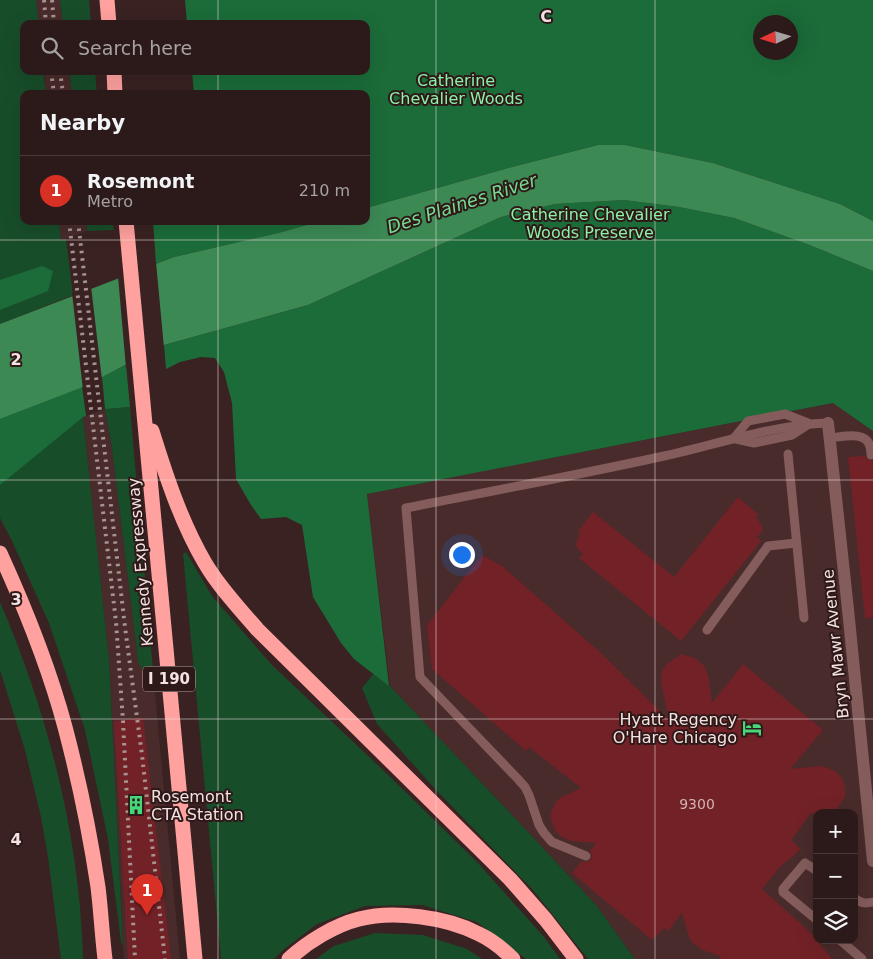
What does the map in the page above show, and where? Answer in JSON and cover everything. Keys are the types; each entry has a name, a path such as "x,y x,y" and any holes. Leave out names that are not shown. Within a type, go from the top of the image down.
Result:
{"highway":[{"path":"107,0 109,20"},
{"path":"114,75 116,90"},
{"name":"Kennedy Expressway","path":"126,225 195,959"},
{"path":"143,400 175,502 205,564 226,593 257,629 510,879 546,920 576,959"},
{"path":"0,553 22,602 46,665 65,727 82,801 98,888 105,959"},
{"path":"289,959 304,946 346,923 360,919 395,915 428,918 454,924 493,942 513,959"}],"street":[{"name":"Bryn Mawr Avenue","path":"828,423 873,861"}],"lane":[{"path":"734,438 748,421 785,414 809,424 828,423"},
{"path":"586,856 552,842 539,825 529,795 521,782 420,677 406,508 665,456 734,438 754,443 792,436 809,424"},
{"path":"829,438 862,436 868,440 871,455"},
{"path":"788,454 804,618"},
{"path":"707,630 768,546 796,543"},
{"path":"813,868 805,863 783,889 783,892 813,917"},
{"path":"856,899 864,903 873,902"},
{"path":"845,944 862,959"}],"shaded area":[{"path":"0,0 36,0 38,20 20,20 20,75 44,75 45,90 20,90 20,225 59,225 61,240 66,239 73,295 0,324"},
{"path":"36,0 60,0 62,20 38,20"},
{"path":"60,0 89,0 91,20 62,20"},
{"path":"44,75 70,75 71,90 46,90"},
{"path":"70,75 95,75 97,90 71,90"},
{"path":"59,225 86,225 87,231 61,241"},
{"path":"86,225 113,225 114,230 87,231"},
{"path":"82,387 86,416 83,417 109,659 123,946 108,839 85,730 49,623 0,518 0,419"},
{"path":"833,403 873,422 873,959 635,959 596,905 390,686 367,494"},
{"path":"130,407 155,694 138,661 112,448 105,409"},
{"path":"105,409 112,448 138,660 155,694 180,959 124,959 109,659 83,417"},
{"path":"186,552 212,596 271,664 477,862 544,937 560,959 526,959 477,922 422,905 365,906 317,924 274,959 221,959 183,554"},
{"path":"0,602 33,688 47,732 58,777 76,868 81,913 83,959 61,959 41,817 25,750 0,670"},
{"path":"374,673 390,686 596,905 635,959 588,959 533,890 437,791 377,724 362,688"},
{"path":"375,933 423,935 467,949 482,959 316,959 334,946"}],"green space":[{"name":"Catherine Chevalier Woods","path":"185,0 873,0 873,221 840,204 713,163 625,145 598,145 370,207 370,90 194,90 192,75 370,75 370,20 187,20"},
{"name":"Catherine Chevalier Woods Preserve","path":"624,200 679,207 734,218 807,244 873,271 873,431 833,403 367,494 389,686 354,659 341,643 313,597 302,525 286,517 261,519 236,479 232,403 224,372 215,358 201,357 180,362 166,369 164,345 308,305 501,217 555,204"},
{"path":"153,225 307,225 174,257 156,264"},
{"path":"42,266 53,271 48,291 0,310 0,280"},
{"path":"126,365 130,407 105,409 102,377"},
{"path":"82,387 86,416 0,485 0,419"}],"water":[{"name":"Des Plaines River","path":"598,145 625,145 713,163 840,204 873,221 873,271 807,244 734,218 679,207 624,200 555,204 501,217 308,305 164,345 83,387 0,419 0,324 174,257 307,225 370,225 370,207"}],"pier":[{"path":"156,262 164,348 126,368 118,276"},
{"path":"91,286 102,380 83,390 72,293"}],"building":[{"path":"865,456 868,460 873,461 873,618 865,618 848,457"},
{"path":"738,497 758,514 756,517 763,530 757,537 761,541 681,641 579,558 583,554 575,545 580,534 578,531 593,512 674,577"},
{"name":"Hyatt Regency O'Hare Chicago","path":"482,555 502,566 601,653 669,720 661,682 662,671 667,664 681,654 695,658 705,667 712,703 743,664 823,730 790,769 822,766 835,771 841,777 845,786 845,796 837,809 813,809 813,813 811,813 791,840 801,849 780,867 762,889 812,934 813,944 820,944 832,959 719,959 721,956 702,950 692,942 682,913 668,931 664,928 652,940 572,873 582,861 590,861 592,856 590,851 596,843 571,841 562,837 553,826 551,813 555,803 560,798 581,788 529,747 526,751 432,669 427,625"},
{"name":"Rosemont CTA Station","path":"143,718 171,959 128,959 114,721"}],"railway":[{"path":"44,0 46,20"},
{"path":"52,0 54,20"},
{"path":"52,75 53,90"},
{"path":"61,75 62,90"},
{"path":"69,225 116,622 135,959"},
{"path":"78,225 165,959"}],"place":[{"name":"Hyatt Regency O'Hare Chicago","path":"752,728"},
{"name":"Rosemont CTA Station","path":"136,805"},
{"name":"Rosemont","path":"147,915"}]}
